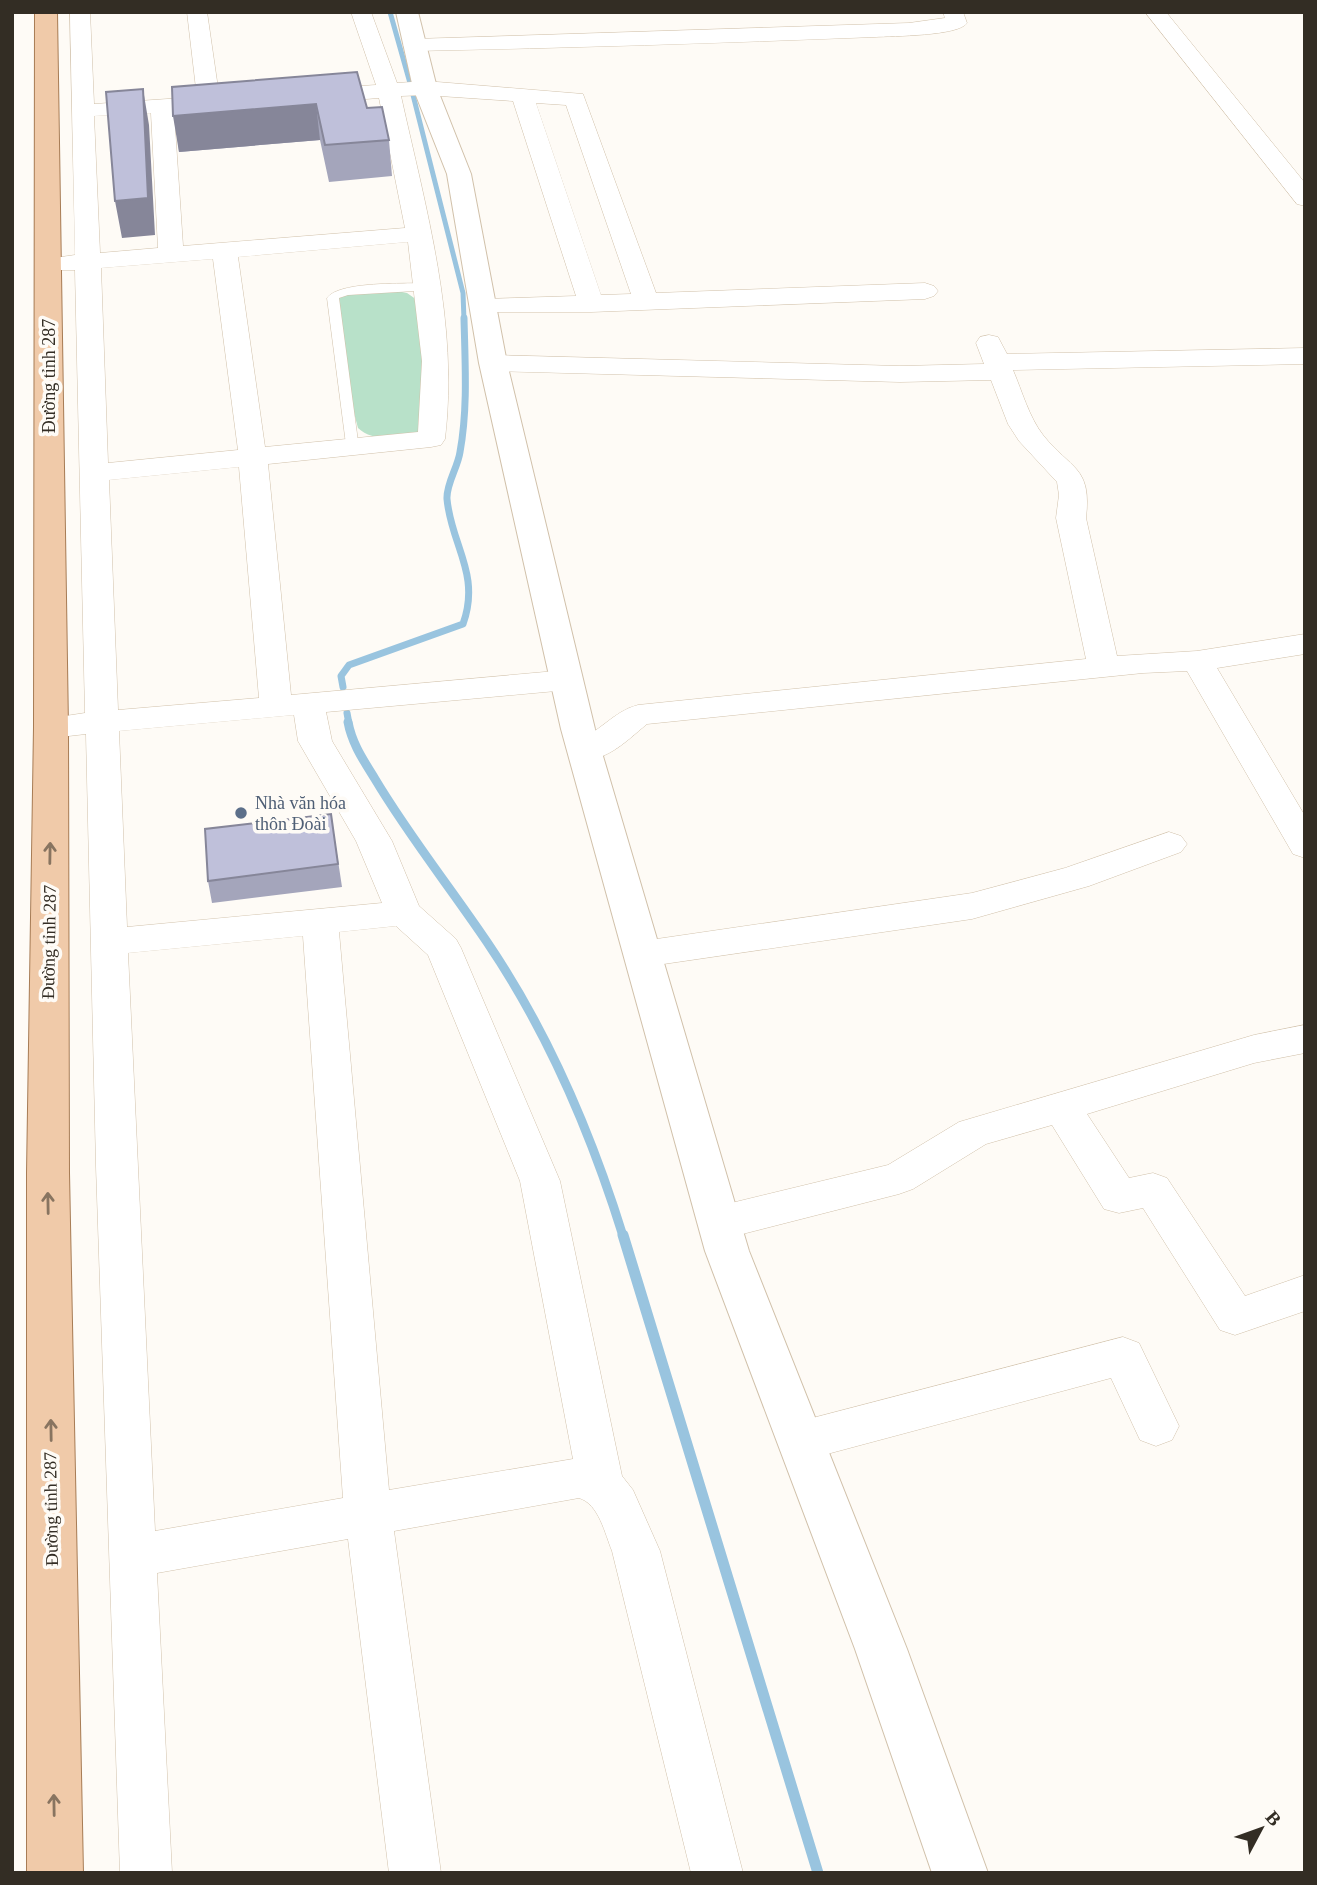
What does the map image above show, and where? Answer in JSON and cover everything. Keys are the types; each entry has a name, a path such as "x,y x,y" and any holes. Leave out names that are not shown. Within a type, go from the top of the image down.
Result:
{"main road":[{"name":"Đường tỉnh 287","path":"46,12 34,112 49,265 51,727 48,1173 55,1873"}],"street":[{"path":"80,12 110,942 146,1873"},
{"path":"197,12 209,103"},
{"path":"361,12 459,174 494,363 567,680 719,1223 881,1648 960,1873"},
{"path":"688,12 693,38"},
{"path":"96,473 431,439 436,406 438,359 419,234 407,90 411,28 609,40 693,38 811,23 909,29 957,23 953,12"},
{"path":"1155,12 1305,199"},
{"path":"609,40 615,19"},
{"path":"292,97 407,90 522,94 575,99 646,301"},
{"path":"522,94 591,304"},
{"path":"83,111 236,101"},
{"path":"162,106 171,254"},
{"path":"49,265 419,234"},
{"path":"224,249 253,459 292,705 374,841 404,913 443,948 540,1181 601,1485 617,1505 636,1551 717,1873"},
{"path":"483,307 925,291"},
{"path":"494,363 887,374 995,359 1305,356"},
{"path":"995,359 1032,441 1071,480 1074,495 1071,518 1104,668"},
{"path":"585,750 598,746 638,715 1197,661 1305,644"},
{"path":"1197,661 1305,846"},
{"path":"51,727 567,680"},
{"path":"643,954 972,906 1076,877 1170,844"},
{"path":"110,942 320,919 404,913"},
{"path":"320,919 369,1515 415,1873"},
{"path":"719,1223 900,1178 973,1133 1254,1049 1305,1040"},
{"path":"1061,1106 1119,1197 1153,1189 1235,1317 1305,1293"},
{"path":"800,1441 1123,1356 1156,1426"},
{"path":"133,1556 579,1478 601,1485"}],"lane":[{"path":"352,449 333,298 335,294 348,291 427,287"}],"green space":[{"path":"387,289 407,293 420,302 425,360 422,431 406,436 380,438 358,428 334,297"}],"building":[{"path":"357,72 367,108 382,107 389,140 325,145 316,104 173,116 172,87"},
{"path":"143,89 148,198 115,201 106,92"},
{"path":"331,814 338,864 208,881 205,829"}],"waterway":[{"path":"390,12 410,83"},
{"path":"413,95 463,293 464,320"},
{"path":"343,687 341,676 349,665 463,624 469,590 447,499 463,435 464,318"},
{"path":"347,713 349,724"},
{"path":"348,722 359,752 388,800 487,942 529,1011 582,1121 623,1236"},
{"path":"623,1235 818,1873"}],"place":[{"name":"Nhà văn hóa thôn Đoài","path":"241,813"}]}
